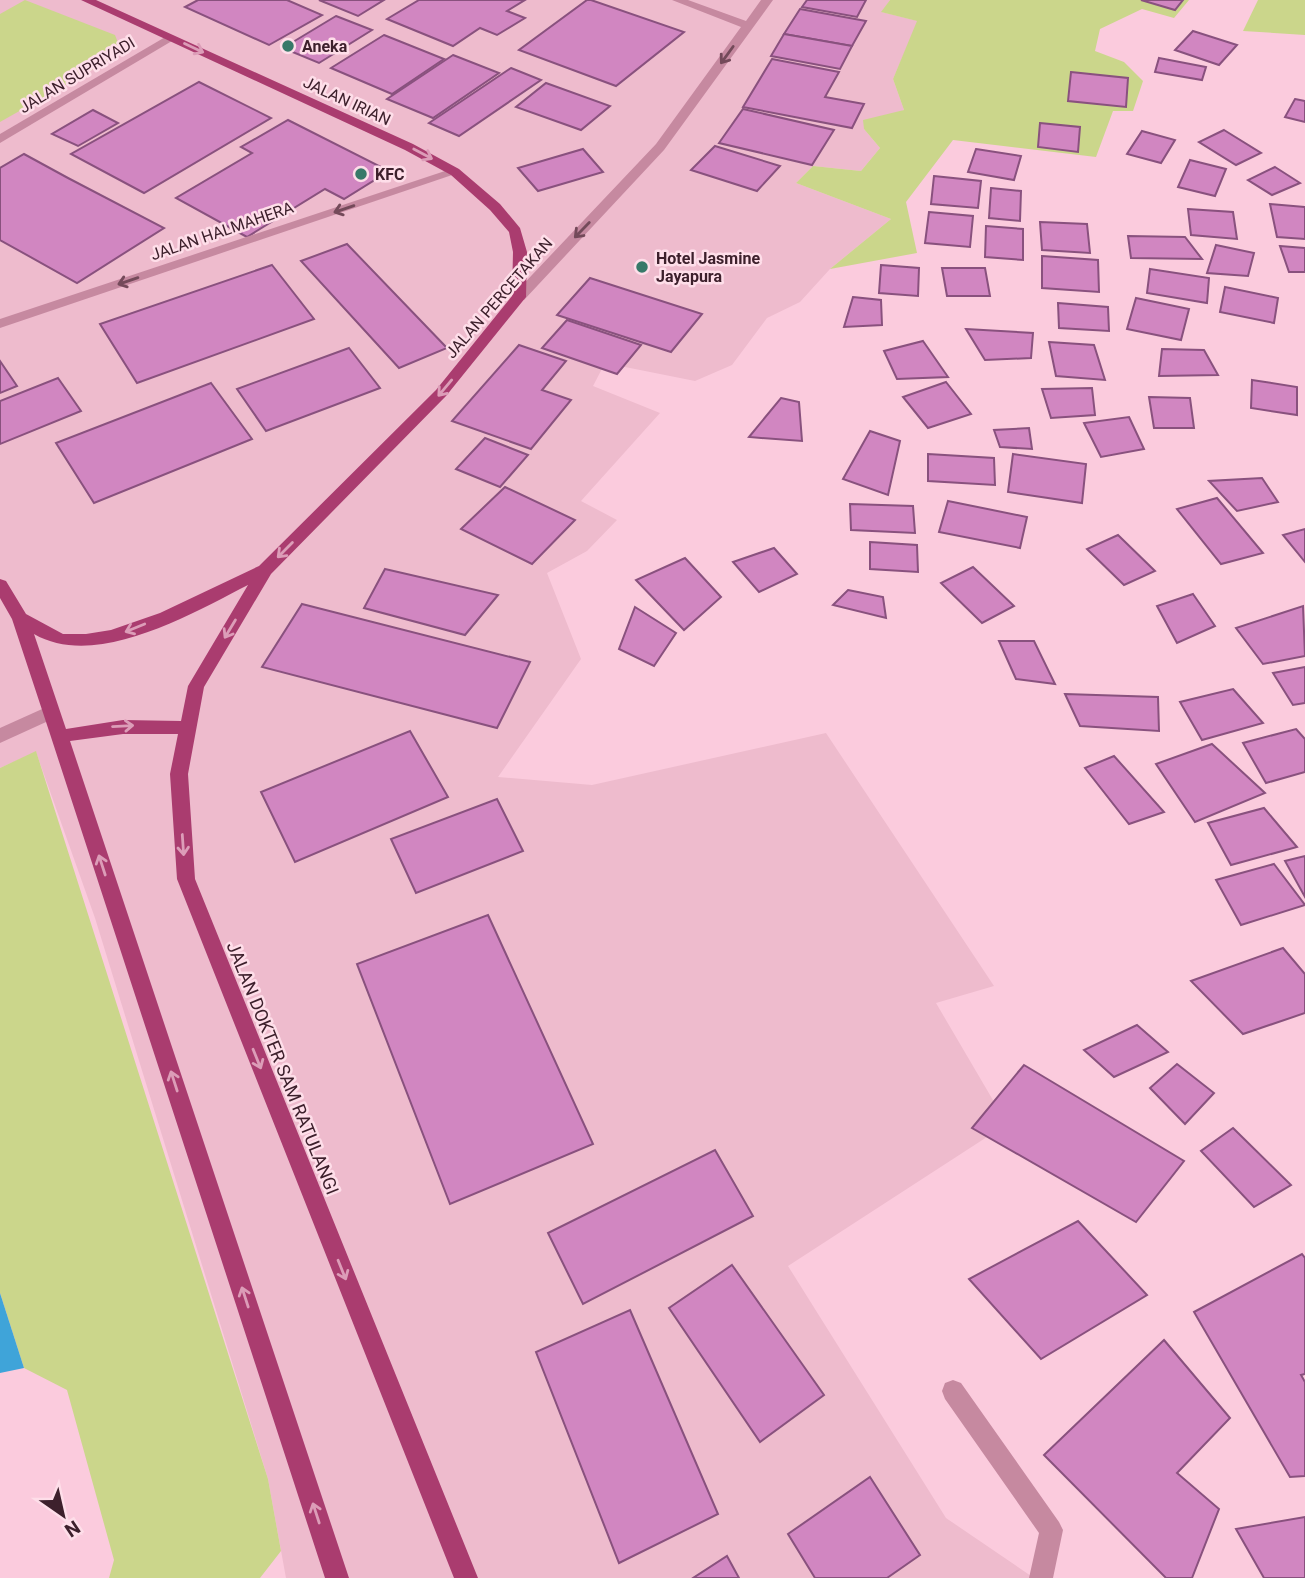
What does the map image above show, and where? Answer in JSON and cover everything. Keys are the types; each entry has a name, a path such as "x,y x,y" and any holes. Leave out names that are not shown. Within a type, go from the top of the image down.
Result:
{"main road":[{"name":"JALAN IRIAN","path":"87,0 409,147 455,172 495,207 515,231 520,252 519,297"},
{"name":"JALAN PERCETAKAN","path":"265,570 441,393 519,297"},
{"path":"20,618 59,639 83,641 121,634 265,570"},
{"name":"JALAN DOKTER SAM RATULANGI","path":"265,570 196,686 179,774 186,879 466,1578"},
{"path":"0,585 20,618 337,1578"},
{"path":"60,737 101,727 145,725 187,728"}],"street":[{"path":"678,0 748,26"},
{"name":"JALAN PERCETAKAN","path":"519,297 660,147 767,0"},
{"name":"JALAN SUPRIYADI","path":"0,139 171,38"},
{"name":"JALAN HALMAHERA","path":"0,324 455,172"},
{"path":"0,736 51,712"},
{"path":"953,1391 1051,1530 1041,1578"}],"shaded area":[{"path":"0,0 890,0 882,12 918,21 893,79 904,110 864,129 880,148 861,171 813,166 796,183 891,219 830,269 800,302 767,318 732,365 695,381 605,363 593,386 660,413 581,501 617,520 587,551 547,573 581,659 498,777 592,785 826,733 994,986 936,1003 1007,1124 788,1266 946,1518 1034,1578 286,1578 268,1479 95,918 36,752 0,768"}],"green space":[{"path":"25,0 115,35 122,53 0,122 0,14"},
{"path":"890,0 1189,0 1174,18 1142,9 1100,29 1095,51 1124,62 1143,81 1133,111 1113,111 1096,157 953,140 906,202 917,253 830,269 891,219 796,183 813,166 861,171 880,148 864,129 863,120 904,110 893,79 917,21 881,12"},
{"path":"1258,0 1305,0 1305,35 1243,31"},
{"path":"36,751 268,1479 281,1551 260,1578 109,1578 114,1560 67,1390 24,1368 0,1293 0,768"}],"water":[{"path":"0,1293 24,1368 0,1373"}],"building":[{"path":"198,0 287,0 322,15 269,45 185,7"},
{"path":"319,0 384,0 358,16"},
{"path":"419,0 525,0 507,11 525,18 497,35 480,28 453,46 387,19"},
{"path":"587,0 684,32 616,86 519,50"},
{"path":"807,0 866,0 857,17 802,7"},
{"path":"1141,0 1183,0 1175,10"},
{"path":"800,9 866,21 852,46 784,34"},
{"path":"336,16 372,30 319,63 283,48"},
{"path":"1193,31 1237,45 1219,65 1175,50"},
{"path":"784,34 852,46 840,69 771,56"},
{"path":"384,35 444,59 392,94 331,68"},
{"path":"453,55 499,73 433,118 387,99"},
{"path":"1159,58 1206,67 1202,80 1155,72"},
{"path":"772,59 839,72 825,97 864,104 852,128 743,107"},
{"path":"511,68 541,80 459,136 429,123"},
{"path":"1071,72 1128,78 1126,107 1068,101"},
{"path":"199,82 271,118 144,193 71,154"},
{"path":"546,83 610,106 581,130 516,107"},
{"path":"1295,99 1305,101 1305,122 1285,117"},
{"path":"743,109 834,130 812,165 719,143"},
{"path":"93,110 118,123 78,146 52,134"},
{"path":"288,120 389,171 344,199 325,189 247,237 176,198 252,153 241,147"},
{"path":"1040,123 1080,127 1078,152 1038,147"},
{"path":"1224,130 1261,153 1236,165 1199,142"},
{"path":"1142,131 1175,140 1161,163 1127,154"},
{"path":"715,146 780,166 757,191 691,170"},
{"path":"583,149 603,172 538,191 518,168"},
{"path":"976,149 1021,156 1014,180 968,172"},
{"path":"24,154 164,228 77,283 0,240 0,168"},
{"path":"1190,160 1226,169 1215,196 1178,187"},
{"path":"1275,167 1300,183 1272,195 1248,180"},
{"path":"934,176 981,181 978,208 931,204"},
{"path":"991,188 1021,191 1020,221 989,218"},
{"path":"1270,204 1305,207 1305,239 1277,237"},
{"path":"1188,209 1233,212 1237,239 1191,235"},
{"path":"929,212 973,216 970,247 925,243"},
{"path":"1040,222 1087,224 1090,253 1042,250"},
{"path":"986,226 1023,229 1023,260 985,257"},
{"path":"1128,236 1185,237 1202,259 1131,258"},
{"path":"347,244 447,348 399,368 301,261"},
{"path":"1216,245 1254,253 1248,276 1207,273"},
{"path":"1280,246 1305,248 1305,272 1289,272"},
{"path":"1042,256 1098,260 1099,292 1042,288"},
{"path":"272,265 314,319 137,383 100,324"},
{"path":"881,265 919,268 918,296 879,293"},
{"path":"942,268 985,268 990,296 947,296"},
{"path":"1150,269 1209,278 1207,303 1147,293"},
{"path":"590,278 702,314 671,352 557,315"},
{"path":"1225,287 1278,298 1274,323 1220,312"},
{"path":"853,297 881,300 882,325 844,327"},
{"path":"1136,298 1189,309 1181,340 1127,329"},
{"path":"1058,303 1108,307 1109,331 1059,328"},
{"path":"567,320 641,345 617,374 542,348"},
{"path":"966,329 1033,333 1031,358 985,360"},
{"path":"923,341 948,377 897,379 884,351"},
{"path":"1049,342 1094,345 1105,380 1056,376"},
{"path":"519,345 566,361 542,390 571,400 531,449 452,421"},
{"path":"349,348 380,388 266,431 237,389"},
{"path":"1162,349 1204,350 1218,375 1159,376"},
{"path":"0,361 17,386 0,393"},
{"path":"58,378 81,411 0,444 0,401"},
{"path":"1252,380 1297,387 1297,415 1251,408"},
{"path":"946,382 971,414 928,428 903,397"},
{"path":"211,383 252,439 94,503 56,443"},
{"path":"1092,388 1095,415 1051,418 1042,389"},
{"path":"1149,397 1190,398 1194,428 1154,428"},
{"path":"781,398 799,402 802,441 749,437"},
{"path":"1129,417 1144,449 1101,457 1084,423"},
{"path":"1029,428 1032,449 1000,447 994,430"},
{"path":"870,431 900,441 888,495 843,479"},
{"path":"485,438 528,455 500,487 456,469"},
{"path":"928,454 994,458 995,485 928,481"},
{"path":"1013,454 1086,464 1082,503 1008,492"},
{"path":"1262,478 1278,502 1237,511 1209,481"},
{"path":"505,487 575,520 532,564 461,529"},
{"path":"1217,498 1263,553 1221,564 1177,509"},
{"path":"948,501 1027,517 1020,548 939,532"},
{"path":"850,504 913,506 915,533 851,530"},
{"path":"1305,529 1305,562 1283,535"},
{"path":"1118,535 1155,571 1124,585 1087,549"},
{"path":"870,542 917,545 918,572 870,569"},
{"path":"774,548 797,574 759,592 733,562"},
{"path":"685,558 721,597 684,630 636,580"},
{"path":"973,567 1014,606 982,623 941,583"},
{"path":"385,569 498,595 465,635 364,608"},
{"path":"848,590 883,597 886,618 833,605"},
{"path":"1193,594 1215,626 1177,643 1157,606"},
{"path":"302,604 530,662 497,728 262,667"},
{"path":"1303,606 1305,656 1263,664 1236,628"},
{"path":"635,607 676,633 654,666 619,649"},
{"path":"999,641 1034,641 1055,684 1016,679"},
{"path":"1305,667 1305,703 1293,705 1273,673"},
{"path":"1233,689 1263,723 1202,740 1180,702"},
{"path":"1065,694 1158,697 1159,731 1080,726"},
{"path":"1296,729 1305,739 1305,772 1266,783 1243,743"},
{"path":"410,731 448,797 295,862 261,792"},
{"path":"1212,744 1265,793 1195,822 1156,764"},
{"path":"1114,756 1164,812 1129,824 1085,768"},
{"path":"497,799 523,851 416,893 391,839"},
{"path":"1264,808 1297,847 1231,865 1208,823"},
{"path":"1305,856 1305,897 1285,861"},
{"path":"1274,864 1305,905 1241,925 1216,880"},
{"path":"488,915 593,1144 450,1204 357,964"},
{"path":"1283,948 1305,974 1305,1013 1243,1034 1191,981"},
{"path":"1137,1025 1168,1052 1114,1077 1084,1050"},
{"path":"1177,1064 1214,1093 1185,1124 1150,1088"},
{"path":"1024,1065 1184,1161 1136,1222 972,1128"},
{"path":"1233,1128 1291,1185 1254,1207 1201,1151"},
{"path":"715,1150 753,1216 583,1304 548,1233"},
{"path":"1078,1221 1147,1295 1041,1359 969,1279"},
{"path":"1302,1254 1305,1258 1305,1374 1301,1375 1305,1382 1305,1476 1290,1477 1194,1312"},
{"path":"732,1265 824,1395 760,1442 669,1308"},
{"path":"630,1310 718,1514 619,1563 536,1352"},
{"path":"1164,1340 1230,1418 1177,1473 1219,1509 1192,1578 1166,1578 1044,1455"},
{"path":"870,1477 920,1555 887,1578 815,1578 788,1534"},
{"path":"1305,1517 1305,1578 1264,1578 1236,1529"},
{"path":"727,1556 739,1578 693,1578"}],"place":[{"name":"Aneka","path":"288,46"},
{"name":"KFC","path":"361,174"},
{"name":"Hotel Jasmine Jayapura","path":"642,267"}]}
